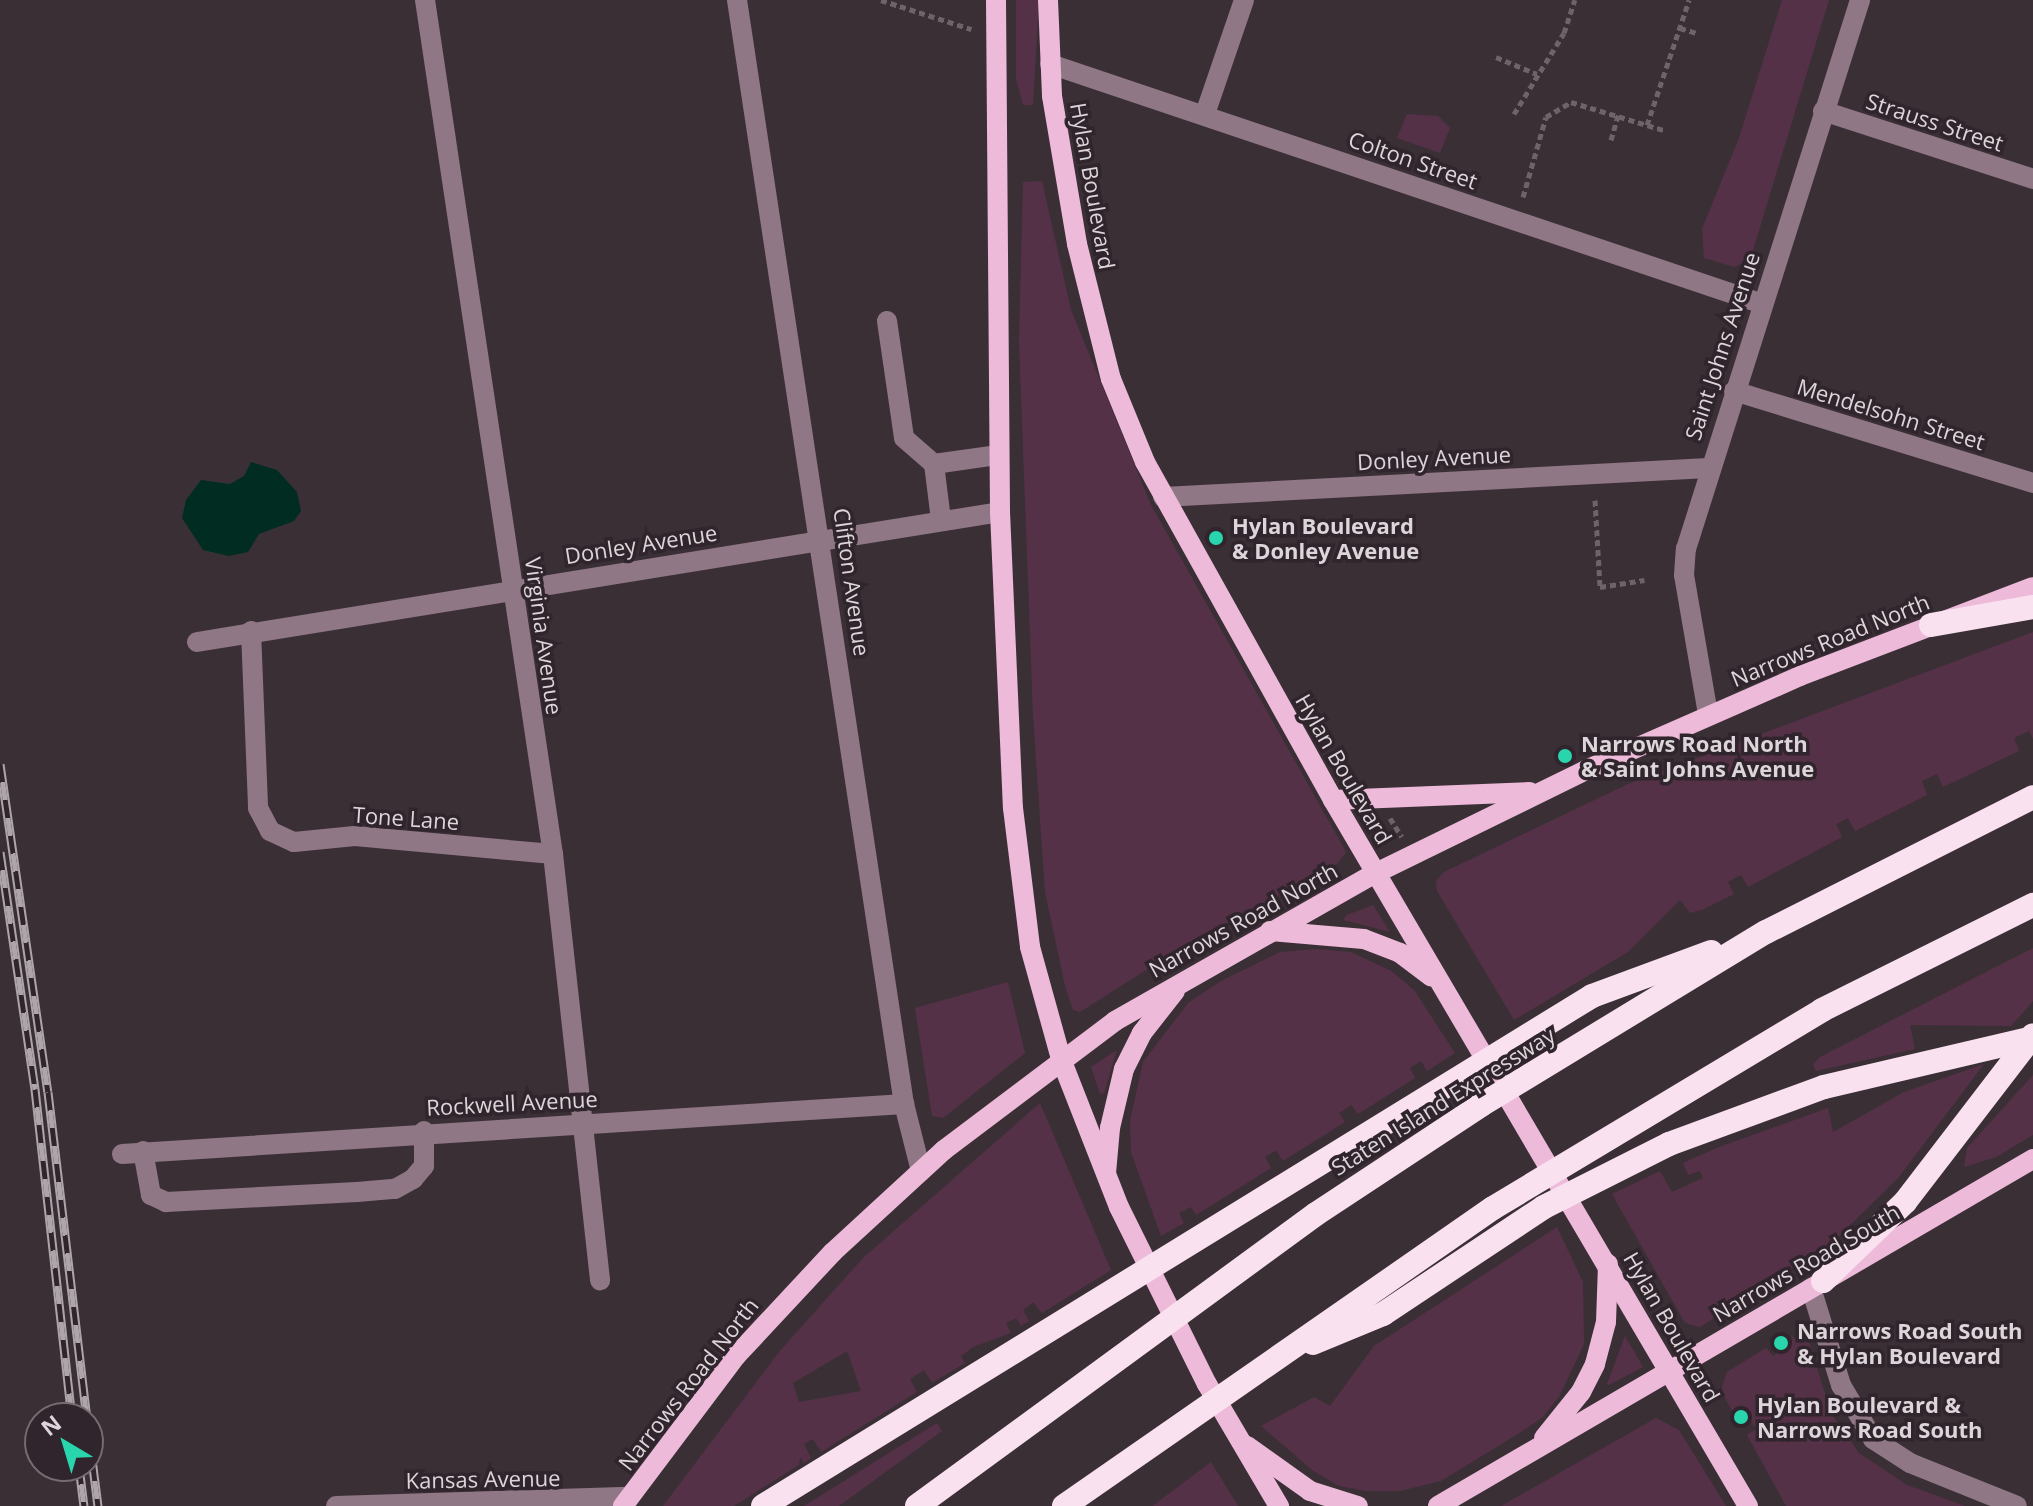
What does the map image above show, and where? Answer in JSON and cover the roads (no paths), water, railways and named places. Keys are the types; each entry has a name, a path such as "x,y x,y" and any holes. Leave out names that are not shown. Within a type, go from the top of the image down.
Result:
{"highway":[{"path":"1931,625 2033,607"},
{"name":"Staten Island Expressway","path":"917,1506 1353,1187 1766,932 2033,797"},
{"path":"1064,1506 1493,1208 1628,1124 1822,1010 2033,905"},
{"path":"763,1506 1592,996 1766,932"},
{"path":"1271,1361 1383,1314 1544,1207 1669,1144 1824,1087 2033,1036"},
{"path":"1817,1284 1905,1202 2033,1036"}],"main road":[{"path":"996,0 998,455 1021,899 1061,1059 1106,1177 1237,1438 1276,1501"},
{"name":"Hylan Boulevard","path":"1048,0 1050,64 1077,244 1101,345 1125,415 1163,497 1333,800 1748,1506"},
{"name":"Narrows Road North","path":"627,1502 756,1332 921,1171 1061,1059 1186,979 1270,931 1376,873 1542,791 1708,714 2033,587"},
{"path":"1333,800 1542,791"},
{"path":"1270,931 1364,939 1400,953 1443,987"},
{"path":"1106,1177 1110,1128 1124,1069 1142,1033 1186,979"},
{"name":"Narrows Road South","path":"1438,1506 2033,1159"},
{"path":"1532,1451 1581,1392 1595,1364 1606,1322 1608,1264"},
{"path":"1237,1438 1293,1480 1325,1498 1358,1506"}],"street":[{"name":"Virginia Avenue","path":"425,0 553,854 579,1124 600,1280"},
{"name":"Clifton Avenue","path":"737,0 821,539 904,1104 921,1171"},
{"path":"1205,114 1244,0"},
{"name":"Saint Johns Avenue","path":"1708,714 1684,575 1686,549 1760,303 1860,0"},
{"name":"Colton Street","path":"1050,64 1760,303"},
{"name":"Strauss Street","path":"1823,111 2033,179"},
{"path":"887,321 904,438 934,464 941,520"},
{"name":"Mendelsohn Street","path":"1734,391 2033,483"},
{"path":"934,464 998,455"},
{"name":"Donley Avenue","path":"1163,497 1708,468"},
{"name":"Donley Avenue","path":"197,642 1000,512"},
{"name":"Tone Lane","path":"251,631 258,808 270,831 294,842 355,836 553,854"},
{"name":"Rockwell Avenue","path":"122,1154 424,1131 904,1104"},
{"path":"143,1151 151,1195 166,1202 357,1192 395,1189 413,1179 424,1166 424,1131"},
{"path":"1817,1284 1841,1385 1873,1439 1910,1463 2017,1506"},
{"name":"Kansas Avenue","path":"336,1506 627,1502"}],"railway":[{"path":"0,764 48,1092 85,1402"},
{"path":"0,852 35,1089 70,1402"},
{"path":"81,1482 84,1506"},
{"path":"95,1482 98,1506"}],"place":[{"name":"Hylan Boulevard & Donley Avenue","path":"1216,538"},
{"name":"Narrows Road North & Saint Johns Avenue","path":"1565,756"},
{"name":"Narrows Road South & Hylan Boulevard","path":"1781,1343"},
{"name":"Hylan Boulevard & Narrows Road South","path":"1741,1417"}]}
